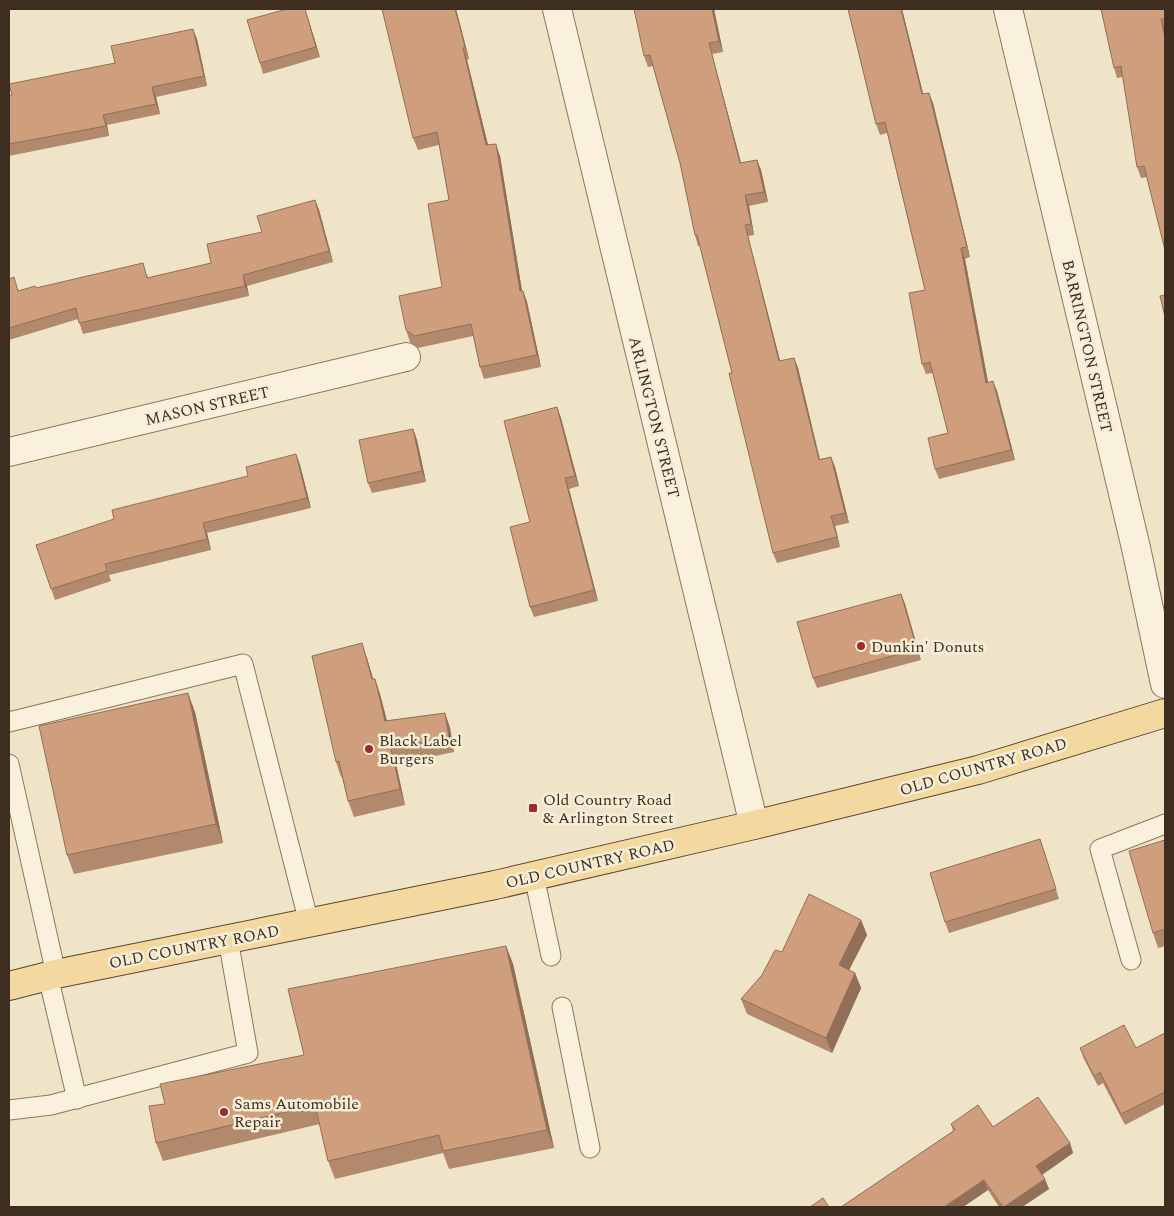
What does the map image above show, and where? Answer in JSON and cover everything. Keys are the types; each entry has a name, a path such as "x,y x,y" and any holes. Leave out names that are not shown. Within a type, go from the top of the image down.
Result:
{"main road":[{"name":"OLD COUNTRY ROAD","path":"9,986 52,975 534,876 754,826 978,770 1165,713"}],"street":[{"name":"ARLINGTON STREET","path":"557,9 754,826"},
{"name":"BARRINGTON STREET","path":"1008,9 1136,548 1165,684"},
{"name":"MASON STREET","path":"9,452 406,357"}],"lane":[{"path":"9,722 243,664 309,923"},
{"path":"9,764 77,1099"},
{"path":"1131,960 1100,849 1165,824"},
{"path":"534,876 552,956"},
{"path":"9,1110 51,1105 77,1099 248,1053 228,939"},
{"path":"562,1007 590,1148"}],"building":[{"path":"287,9 305,9 316,47 260,63 247,20"},
{"path":"382,9 455,9 486,145 496,144 520,291 523,291 537,355 480,367 471,324 414,336 406,330 399,296 442,287 428,204 449,200 437,132 413,138"},
{"path":"634,9 712,9 719,41 709,43 740,163 757,160 764,192 745,195 751,224 745,225 779,361 794,358 819,460 831,457 845,513 831,516 837,537 773,553 729,373 732,373 697,235 695,235 680,163 650,55 644,56"},
{"path":"848,9 901,9 922,94 929,93 967,247 961,248 986,383 993,381 1011,450 935,469 928,438 948,433 930,362 922,364 909,293 925,290 885,122 876,124"},
{"path":"1101,9 1165,9 1165,19 1161,19 1165,38 1165,250 1144,166 1137,167 1121,66 1114,68"},
{"path":"193,29 204,76 152,87 156,104 103,115 106,126 9,144 9,96 12,95 9,84 115,63 111,46"},
{"path":"315,200 329,251 243,275 245,286 79,323 76,308 9,328 9,279 14,277 18,291 143,263 147,278 211,263 207,244 262,232 257,216"},
{"path":"1165,295 1165,317 1160,296"},
{"path":"557,407 575,476 565,478 594,590 530,607 510,527 530,522 504,421"},
{"path":"413,429 422,471 368,483 359,440"},
{"path":"296,454 307,498 203,523 207,539 105,564 107,571 51,589 36,545 114,519 112,510 248,476 246,467"},
{"name":"Dunkin' Donuts","path":"901,594 917,649 813,678 797,622"},
{"name":"Black Label Burgers","path":"362,643 372,679 375,679 385,721 445,713 449,737 391,749 400,789 348,801 339,761 336,762 312,656"},
{"path":"188,693 216,824 67,855 39,726"},
{"path":"1040,839 1056,889 945,922 930,873"},
{"path":"1165,840 1165,929 1153,933 1129,851"},
{"path":"809,894 861,920 839,965 855,973 826,1038 741,999 762,975 775,950 782,952"},
{"path":"506,946 547,1130 443,1151 439,1135 328,1161 315,1105 156,1143 149,1106 165,1104 160,1084 304,1055 288,989"},
{"path":"1124,1025 1136,1048 1165,1033 1165,1092 1121,1114 1100,1072 1094,1076 1080,1048"},
{"path":"1038,1097 1070,1143 1036,1166 1045,1179 1004,1207 984,1180 944,1207 841,1207 955,1130 951,1124 978,1105 993,1127"},
{"path":"823,1198 829,1207 810,1207"}],"place":[{"name":"Dunkin' Donuts","path":"861,646"},
{"name":"Black Label Burgers","path":"369,749"},
{"name":"Old Country Road & Arlington Street","path":"533,808"},
{"name":"Sams Automobile Repair","path":"224,1112"}]}
